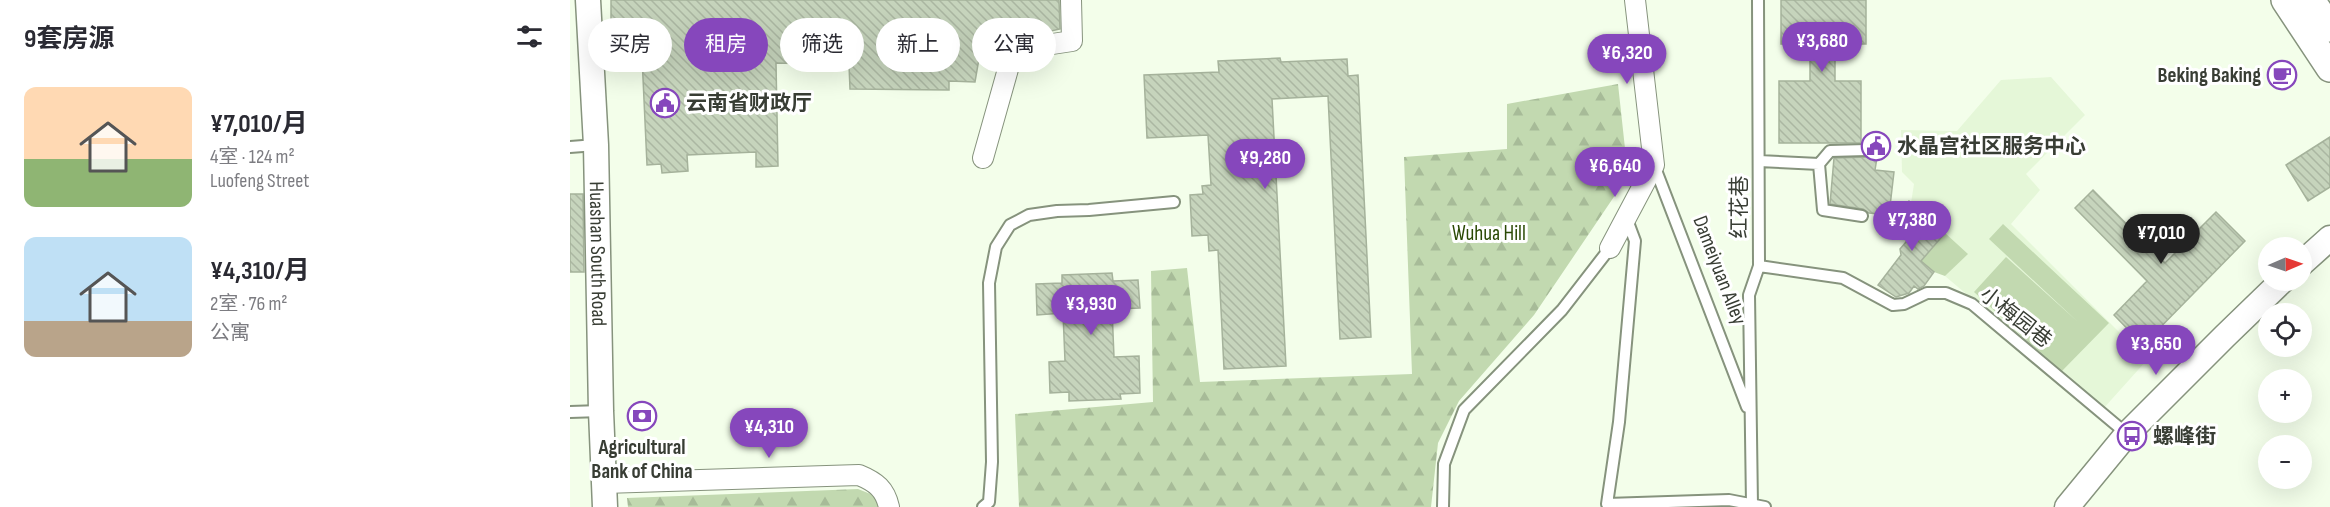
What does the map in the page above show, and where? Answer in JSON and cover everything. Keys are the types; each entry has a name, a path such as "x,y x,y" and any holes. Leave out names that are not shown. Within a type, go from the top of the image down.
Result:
{"main road":[{"path":"2285,0 2330,68"},
{"path":"2311,0 2330,28"}],"street":[{"name":"Huashan South Road","path":"588,0 596,145 601,411 605,495"},
{"path":"982,158 1010,62 1026,48 1072,41 1071,0"},
{"name":"Dameiyuan Alley","path":"1635,0 1654,165"},
{"path":"1610,248 1654,165"},
{"path":"2312,254 2330,238"},
{"path":"2067,507 2127,434 2272,291"},
{"path":"605,495 859,475 873,480 883,489 890,506"}],"lane":[{"name":"红花巷","path":"1752,504 1749,295 1759,266 1758,0"},
{"path":"570,147 596,145"},
{"path":"1862,216 1823,210 1819,164 1830,151 1866,150"},
{"path":"1759,161 1819,164"},
{"name":"Dameiyuan Alley","path":"1654,165 1750,412"},
{"path":"988,505 992,462 989,283 996,247 1010,225 1029,215 1174,202"},
{"path":"1626,217 1635,241 1619,422 1607,504 1729,500 1765,507"},
{"path":"1443,507 1444,464 1464,410 1562,310 1610,248"},
{"name":"小梅园巷","path":"1759,266 1843,278 1893,305 1904,304 1927,293 1946,292 1972,304 2127,434"},
{"path":"570,412 601,411"}],"shaded area":[{"path":"2051,77 2085,115 2026,174 2040,190 2011,224 2147,360 2103,409 1945,276 1967,254 1911,203 1914,184 1902,172 1901,130 1957,131 2001,80"}],"green space":[{"name":"Wuhua Hill","path":"1618,84 1628,176 1534,315 1459,401 1438,443 1431,507 1019,507 1015,414 1153,402 1151,271 1187,268 1200,382 1412,374 1404,157 1507,149 1507,104"},
{"path":"2003,224 2109,323 2061,372 1974,292 2006,257 2078,322 1989,239"},
{"path":"1945,233 1968,254 1945,276 1934,272 1921,261"},
{"path":"858,489 873,495 883,507 628,507 627,498"}],"building":[{"path":"611,0 1059,0 1060,29 1056,30 1056,18 972,18 972,72 977,72 975,82 949,81 949,90 850,89 849,72 864,72 864,18 780,18 780,63 776,63 778,166 756,167 756,152 687,155 688,171 662,173 661,164 647,165 643,72 672,72 672,18 611,18"},
{"path":"1781,0 1866,0 1866,44 1835,44 1835,81 1861,81 1861,143 1779,143 1779,81 1810,81 1810,44 1781,44"},
{"path":"1280,58 1281,62 1347,59 1348,76 1358,75 1371,337 1340,339 1328,96 1272,99 1286,366 1224,369 1218,250 1209,251 1208,235 1192,236 1190,195 1203,194 1202,186 1211,185 1208,135 1147,138 1144,75 1219,72 1218,61"},
{"path":"2330,137 2330,187 2308,201 2286,165"},
{"path":"1834,158 1877,158 1875,170 1894,172 1889,215 1830,204"},
{"path":"2093,190 2165,263 2216,212 2245,241 2143,345 2114,315 2147,281 2075,208"},
{"path":"570,194 583,194 584,272 570,272"},
{"path":"1909,201 1945,233 1921,261 1934,272 1924,286 1918,289 1914,286 1909,293 1896,297 1878,285 1901,255 1900,249 1912,235 1892,218"},
{"path":"1112,273 1113,281 1138,280 1140,308 1112,309 1114,357 1139,356 1140,393 1120,394 1121,399 1069,401 1069,392 1050,393 1049,362 1065,361 1063,313 1037,315 1036,284 1062,283 1062,275"}],"place":[{"name":"Beking Baking","path":"2282,75"},
{"name":"云南省财政厅","path":"665,103"},
{"name":"水晶宫社区服务中心","path":"1876,146"},
{"name":"Agricultural Bank of China","path":"642,416"},
{"name":"螺峰街","path":"2132,436"}]}
